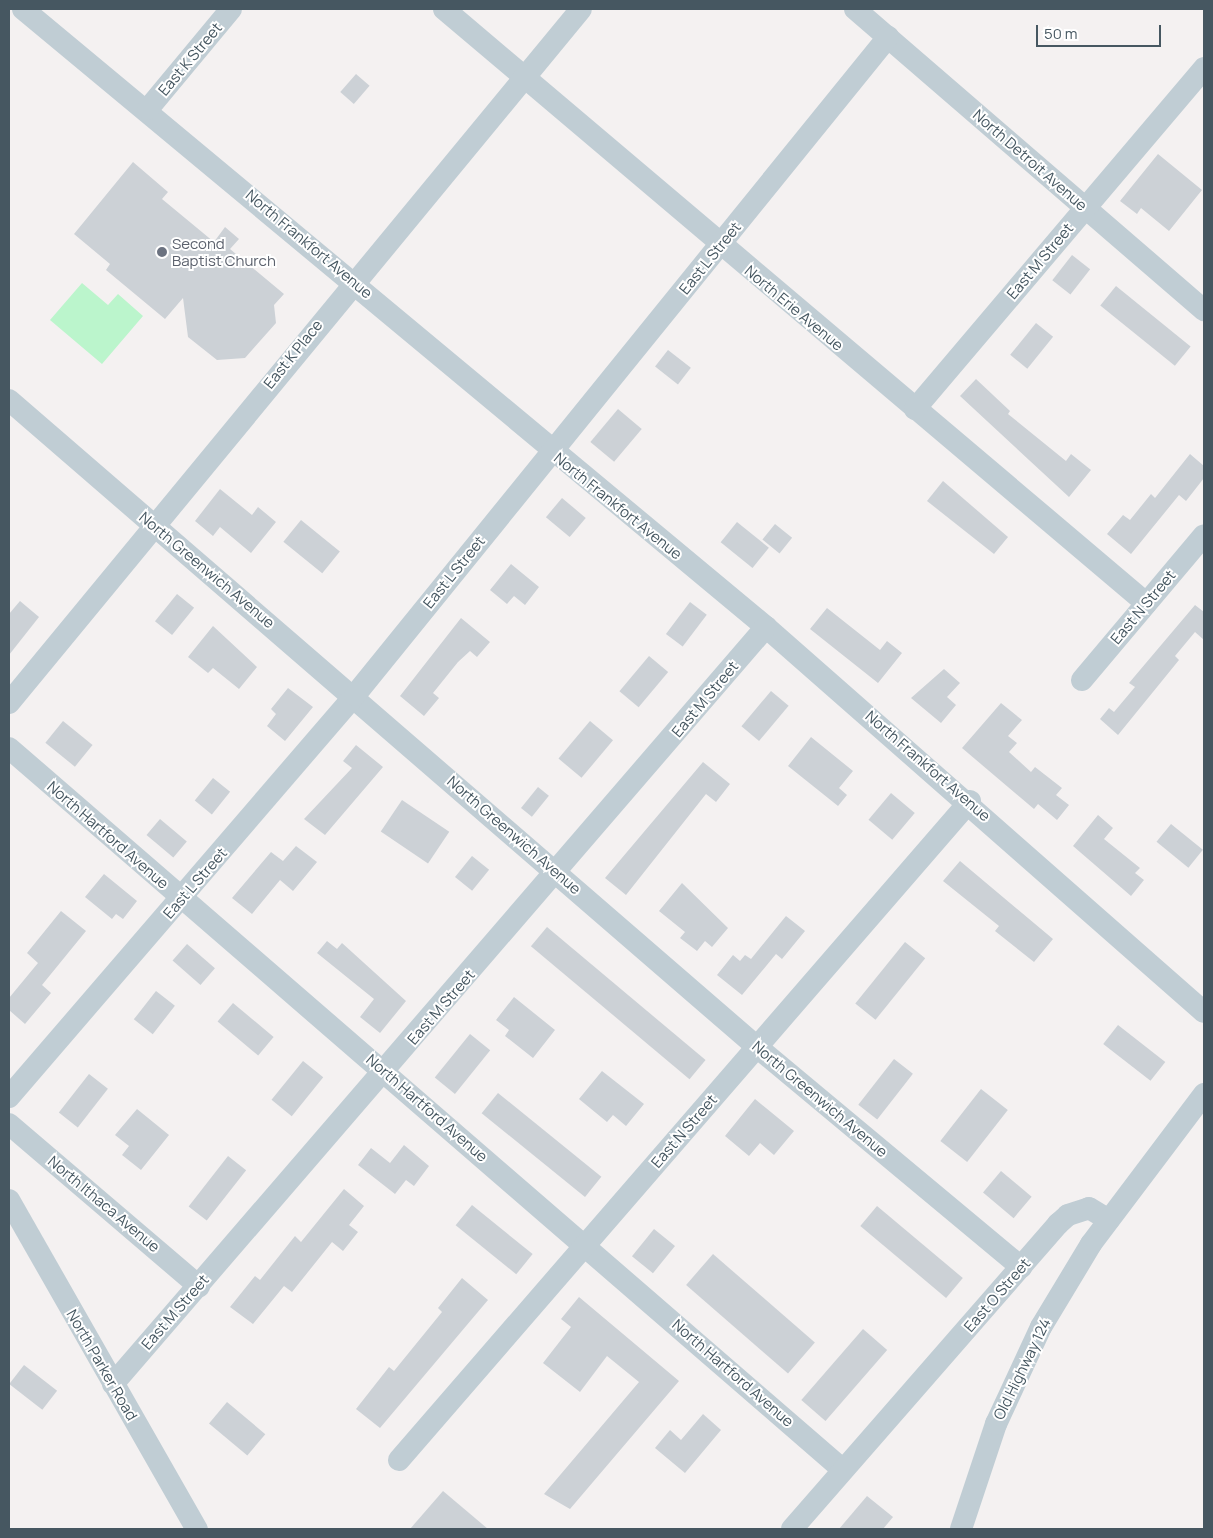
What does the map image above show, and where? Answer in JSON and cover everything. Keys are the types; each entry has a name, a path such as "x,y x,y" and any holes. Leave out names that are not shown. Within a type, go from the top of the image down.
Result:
{"street":[{"name":"North Frankfort Avenue","path":"23,9 148,109 552,451 766,627 970,802 1204,1012"},
{"name":"East K Street","path":"148,109 231,9"},
{"name":"North Erie Avenue","path":"444,9 523,74 720,246 1146,603"},
{"name":"East K Place","path":"9,703 153,524 523,74 581,9"},
{"name":"North Detroit Avenue","path":"855,9 1204,310"},
{"name":"East L Street","path":"9,1097 181,900 355,695 888,37"},
{"name":"East M Street","path":"915,409 1204,68"},
{"name":"North Greenwich Avenue","path":"9,400 355,695 757,1047 1021,1267"},
{"name":"East N Street","path":"1082,680 1204,535"},
{"name":"East M Street","path":"113,1384 558,874 766,627"},
{"name":"North Hartford Avenue","path":"9,748 181,900 585,1244 843,1470"},
{"name":"East N Street","path":"399,1460 970,802"},
{"path":"1108,1220 1204,1094"},
{"name":"North Ithaca Avenue","path":"9,1124 198,1286"},
{"name":"North Parker Road","path":"9,1200 197,1529"},
{"name":"East O Street","path":"792,1529 1068,1215 1088,1208 1108,1220"},
{"name":"Old Highway 124","path":"961,1529 996,1424 1026,1355 1108,1220"}],"green space":[{"path":"82,283 108,305 118,294 143,316 102,364 50,320"}],"building":[{"path":"356,74 370,86 354,104 340,92"},
{"path":"1158,154 1202,190 1169,231 1141,208 1137,214 1120,201"},
{"name":"Second Baptist Church","path":"133,162 168,192 162,199 214,242 225,227 239,239 230,249 284,294 274,305 276,323 245,358 217,360 188,337 183,298 165,319 106,270 110,264 74,234"},
{"path":"1072,255 1090,269 1070,294 1052,280"},
{"path":"1116,286 1191,346 1175,366 1100,305"},
{"path":"1036,323 1053,337 1027,369 1010,355"},
{"path":"668,350 691,368 678,384 655,367"},
{"path":"976,379 1010,411 1008,414 1066,461 1071,454 1091,470 1069,497 960,396"},
{"path":"618,409 642,429 614,462 590,442"},
{"path":"1190,454 1204,466 1204,478 1186,501 1179,495 1131,554 1107,534 1123,515 1130,520 1151,494 1155,498"},
{"path":"943,481 1008,537 994,554 927,501"},
{"path":"220,489 252,515 258,507 276,522 251,553 220,527 213,536 195,521"},
{"path":"562,498 586,518 570,537 546,517"},
{"path":"301,520 340,551 322,573 283,542"},
{"path":"737,522 769,548 753,568 721,542"},
{"path":"775,524 792,538 780,553 762,540"},
{"path":"511,564 539,587 525,605 514,596 507,604 490,590"},
{"path":"177,594 194,608 172,635 155,621"},
{"path":"20,601 39,617 9,655 9,614"},
{"path":"690,602 707,615 683,647 666,634"},
{"path":"1195,605 1204,612 1204,640 1195,632 1175,656 1179,660 1118,735 1100,719 1109,708 1114,712 1135,687 1129,683"},
{"path":"827,608 880,650 887,641 902,653 878,683 810,629"},
{"path":"461,618 490,642 477,657 470,651 458,662 433,693 439,698 424,716 400,696"},
{"path":"213,626 257,667 239,689 213,668 208,673 188,657"},
{"path":"649,656 668,672 639,707 619,691"},
{"path":"944,669 960,683 947,697 956,705 941,723 911,698"},
{"path":"288,688 313,707 285,741 267,726 276,714 271,709"},
{"path":"771,691 789,706 759,741 741,726"},
{"path":"1001,703 1022,720 1008,736 1017,743 1009,752 1031,772 1035,767 1062,788 1056,795 1069,805 1057,820 1038,804 1034,809 962,748"},
{"path":"63,721 93,745 75,767 45,743"},
{"path":"590,721 613,740 581,778 559,759"},
{"path":"811,737 853,771 839,788 847,795 838,806 788,766"},
{"path":"356,745 383,767 325,835 304,819 352,768 343,761"},
{"path":"703,762 730,784 716,802 706,794 626,895 605,878"},
{"path":"213,778 230,792 212,814 195,801"},
{"path":"538,787 549,796 532,817 521,808"},
{"path":"891,793 915,813 892,840 869,820"},
{"path":"402,800 449,832 428,863 381,832"},
{"path":"1098,815 1113,828 1104,839 1140,868 1135,873 1144,880 1131,896 1073,846"},
{"path":"160,819 187,841 173,858 147,835"},
{"path":"1171,824 1203,850 1188,868 1157,842"},
{"path":"296,846 317,862 293,891 280,880 252,914 232,898 271,852 283,861"},
{"path":"472,856 489,870 472,891 455,877"},
{"path":"960,861 1053,939 1034,962 995,931 999,926 943,881"},
{"path":"104,874 137,901 123,919 116,914 112,919 85,897"},
{"path":"682,883 728,928 712,947 705,941 697,951 680,938 685,932 659,911"},
{"path":"61,911 86,931 42,985 51,993 25,1024 9,1010 9,998 38,963 27,953"},
{"path":"786,916 805,931 782,959 776,954 742,995 717,975 733,955 740,961 745,955 751,959"},
{"path":"547,927 706,1060 690,1079 531,946"},
{"path":"327,941 337,949 342,943 406,1001 380,1033 360,1017 374,999 317,953"},
{"path":"905,942 925,958 875,1020 855,1003"},
{"path":"187,944 215,968 200,985 173,961"},
{"path":"156,991 175,1006 153,1034 134,1019"},
{"path":"514,997 555,1030 533,1058 505,1036 509,1030 496,1020"},
{"path":"233,1003 274,1037 258,1055 218,1021"},
{"path":"1118,1025 1165,1062 1151,1081 1103,1044"},
{"path":"470,1034 490,1050 455,1094 435,1078"},
{"path":"894,1059 913,1074 877,1119 858,1105"},
{"path":"303,1061 323,1077 292,1116 272,1100"},
{"path":"602,1071 644,1104 626,1126 613,1115 607,1122 579,1099"},
{"path":"89,1074 108,1089 78,1127 59,1113"},
{"path":"981,1089 1008,1110 967,1162 940,1141"},
{"path":"498,1093 601,1177 585,1197 482,1113"},
{"path":"755,1099 794,1131 774,1155 760,1143 749,1156 725,1136"},
{"path":"137,1109 169,1135 141,1170 122,1155 129,1146 115,1135"},
{"path":"404,1145 429,1166 414,1186 406,1180 395,1194 358,1165 371,1148 390,1163"},
{"path":"228,1156 246,1170 207,1221 189,1206"},
{"path":"1001,1171 1032,1197 1014,1218 983,1192"},
{"path":"344,1189 364,1206 349,1225 358,1232 343,1251 332,1242 292,1292 284,1286 253,1324 230,1307 255,1276 260,1280 295,1236 301,1242"},
{"path":"472,1205 533,1254 516,1274 456,1225"},
{"path":"877,1206 963,1278 946,1298 860,1226"},
{"path":"654,1229 675,1246 653,1273 632,1256"},
{"path":"713,1254 815,1343 788,1374 686,1285"},
{"path":"462,1278 488,1300 380,1428 356,1409 389,1367 394,1371 442,1312 438,1308"},
{"path":"579,1297 679,1381 570,1509 544,1494 639,1382 607,1356 580,1392 543,1363 571,1327 561,1319"},
{"path":"863,1329 887,1350 825,1421 801,1400"},
{"path":"24,1365 57,1391 42,1410 9,1384"},
{"path":"227,1402 265,1434 247,1456 209,1423"},
{"path":"703,1414 721,1430 685,1473 655,1448 670,1430 681,1440"},
{"path":"443,1491 488,1529 410,1529"},
{"path":"867,1496 893,1517 883,1529 839,1529"}],"place":[{"name":"Second Baptist Church","path":"162,252"}]}
